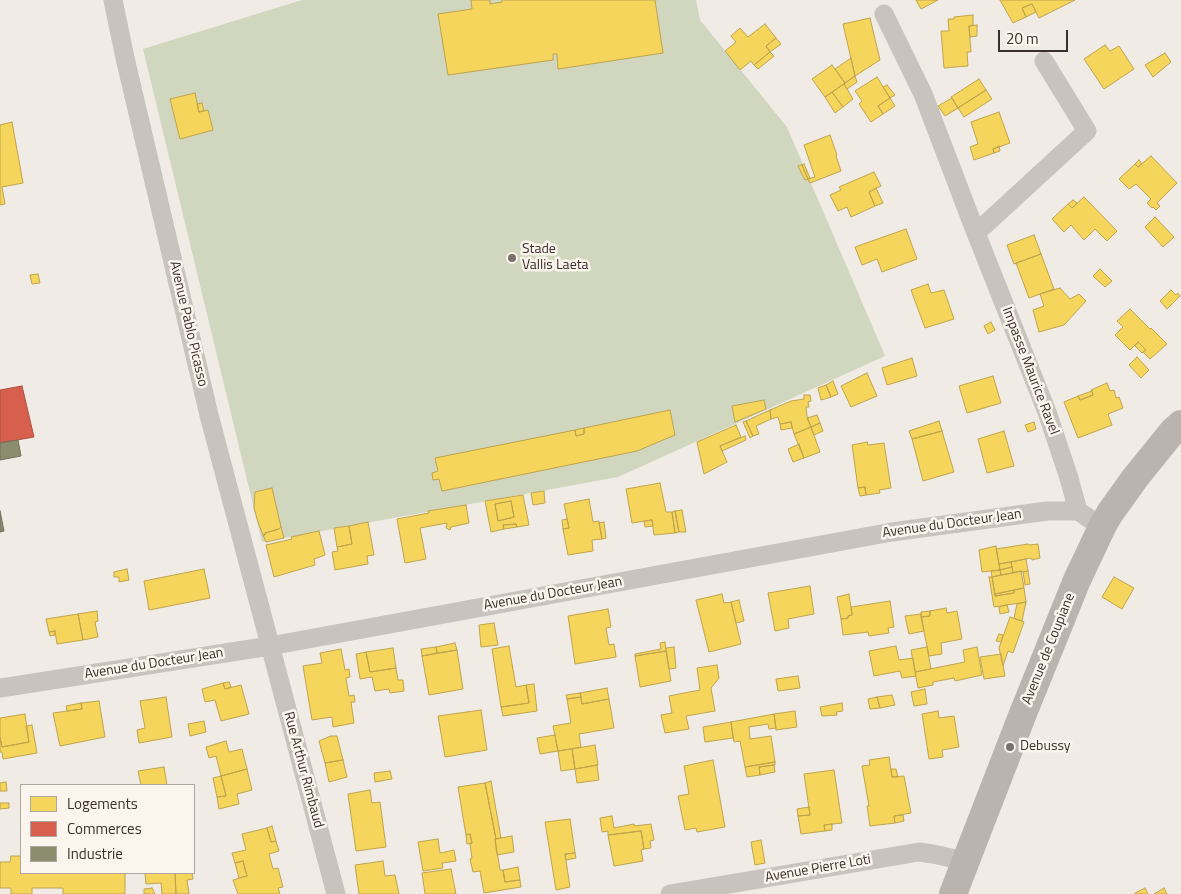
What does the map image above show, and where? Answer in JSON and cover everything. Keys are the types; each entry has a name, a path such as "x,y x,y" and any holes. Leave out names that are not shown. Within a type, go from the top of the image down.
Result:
{"main road":[{"name":"Avenue de Coupiane","path":"953,894 1077,580 1103,525 1135,478 1173,431 1181,424"}],"street":[{"name":"Avenue Pablo Picasso","path":"113,0 127,68 207,405 270,646"},
{"name":"Impasse Maurice Ravel","path":"884,14 923,94 1047,412 1078,511"},
{"path":"976,233 1087,131 1044,61"},
{"name":"Avenue du Docteur Jean","path":"0,688 270,646 892,532 1047,511 1078,511 1103,525"},
{"name":"Rue Arthur Rimbaud","path":"270,646 336,894"},
{"name":"Avenue Pierre Loti","path":"670,894 919,852 965,862"}],"green space":[{"path":"302,0 696,0 700,20 787,127 885,356 618,477 262,542 143,49"}],"building: Logements":[{"path":"471,0 490,0 490,4 502,2 502,0 655,0 663,53 558,69 557,54 553,54 553,60 448,75 438,14 472,9"},
{"path":"916,0 938,0 921,9"},
{"path":"1000,0 1075,0 1039,18 1032,4 1022,8 1026,17 1013,23"},
{"path":"1032,4 1036,12 1026,17 1022,8"},
{"path":"973,15 973,25 969,26 971,52 967,52 968,66 944,68 941,31 949,31 948,19"},
{"path":"870,18 880,60 855,76 843,24"},
{"path":"765,24 776,38 766,46 770,52 754,65 751,61 740,70 725,51 736,42 731,36 740,28 748,37"},
{"path":"977,25 977,36 970,37 969,26"},
{"path":"776,38 781,44 770,52 766,46"},
{"path":"1105,45 1110,51 1119,46 1134,69 1104,89 1084,59"},
{"path":"770,52 774,56 758,69 754,65"},
{"path":"1165,53 1171,62 1153,77 1145,65"},
{"path":"851,58 855,76 845,83 835,69"},
{"path":"832,65 845,83 825,97 812,79"},
{"path":"855,76 857,82 847,89 844,84"},
{"path":"877,77 890,98 878,106 883,114 871,122 859,104 862,101 855,91"},
{"path":"979,79 986,90 958,108 951,97"},
{"path":"844,84 853,99 843,107 832,92"},
{"path":"887,85 895,95 890,98 883,87"},
{"path":"986,90 992,99 964,117 958,108"},
{"path":"832,92 843,107 835,113 825,97"},
{"path":"195,93 199,112 208,110 213,130 180,139 170,99"},
{"path":"890,98 895,106 883,114 878,106"},
{"path":"952,98 958,108 945,116 938,106"},
{"path":"202,103 204,111 199,112 197,104"},
{"path":"999,112 1010,143 993,149 994,153 974,160 970,147 978,144 971,122"},
{"path":"12,122 23,183 2,187 5,204 0,205 0,125"},
{"path":"830,135 841,171 810,183 808,179 815,177 804,145"},
{"path":"999,146 1000,151 994,153 993,149"},
{"path":"1151,156 1177,183 1157,203 1160,206 1156,210 1147,203 1151,199 1136,184 1129,189 1119,179 1135,164 1138,167"},
{"path":"1139,160 1142,164 1138,167 1135,164"},
{"path":"804,164 810,178 808,179 802,165"},
{"path":"802,165 808,179 805,180 798,166"},
{"path":"874,172 881,186 869,192 875,206 851,217 847,207 838,211 830,195 841,190 839,187"},
{"path":"876,188 883,203 875,206 869,192"},
{"path":"1084,197 1117,231 1107,241 1095,229 1084,240 1071,225 1064,232 1052,219 1068,204 1072,208"},
{"path":"1073,200 1077,203 1072,208 1068,204"},
{"path":"1155,217 1174,237 1163,247 1145,227"},
{"path":"906,229 917,259 882,272 877,259 862,265 855,247"},
{"path":"1034,235 1041,254 1014,264 1007,245"},
{"path":"1041,254 1054,289 1029,298 1016,263"},
{"path":"1100,269 1112,281 1105,287 1093,276"},
{"path":"38,274 40,283 32,284 30,275"},
{"path":"928,284 931,293 944,290 954,319 925,328 911,290"},
{"path":"1060,288 1070,299 1079,294 1086,301 1064,325 1039,332 1033,310 1044,306 1040,294"},
{"path":"1171,290 1180,296 1167,309 1160,301"},
{"path":"1130,309 1167,344 1150,359 1143,352 1146,350 1138,342 1130,350 1115,335 1123,327 1117,321"},
{"path":"991,322 995,330 988,334 984,326"},
{"path":"1138,342 1146,350 1142,353 1135,346"},
{"path":"1137,357 1149,370 1141,378 1129,365"},
{"path":"912,358 917,376 887,385 882,368"},
{"path":"867,373 877,396 851,407 841,386"},
{"path":"993,376 1001,403 967,413 959,386"},
{"path":"833,381 838,394 831,397 826,385"},
{"path":"1107,383 1110,391 1114,390 1116,398 1119,397 1123,408 1108,414 1112,425 1078,438 1064,402 1078,396 1080,400 1093,395 1091,390"},
{"path":"826,385 831,397 821,400 818,388"},
{"path":"1092,391 1093,395 1080,400 1078,396"},
{"path":"804,395 810,395 809,407 806,407 811,427 794,434 791,422 780,424 778,417 771,419 770,410 791,401 804,399"},
{"path":"764,400 766,409 735,422 732,406"},
{"path":"670,410 675,435 637,451 442,491 439,479 433,480 432,473 438,471 435,458 575,430 576,436 584,434 584,428"},
{"path":"770,410 771,419 756,426 759,434 753,436 746,421"},
{"path":"817,415 820,423 811,427 807,418"},
{"path":"746,421 753,436 750,438 743,422"},
{"path":"939,421 942,431 912,439 909,431"},
{"path":"791,422 792,428 781,430 780,424"},
{"path":"1034,422 1036,429 1028,432 1025,425"},
{"path":"820,423 823,431 814,435 811,427"},
{"path":"736,425 741,437 720,446 727,462 704,474 697,442"},
{"path":"811,427 820,452 804,458 794,434"},
{"path":"584,428 584,434 576,436 575,430"},
{"path":"942,431 954,472 923,481 912,439"},
{"path":"1004,431 1014,466 987,473 978,439"},
{"path":"745,436 746,440 722,451 720,446"},
{"path":"867,442 868,445 884,443 891,488 879,490 880,493 866,495 865,487 858,488 852,445"},
{"path":"799,444 804,458 793,462 788,449"},
{"path":"660,483 666,512 672,512 675,533 654,535 652,520 632,523 626,489"},
{"path":"865,487 866,495 860,496 858,488"},
{"path":"272,488 281,527 263,535 254,508 255,492"},
{"path":"544,491 545,503 533,505 531,493"},
{"path":"523,495 529,525 517,527 516,524 503,525 504,529 491,532 485,501","holes":["511,501 514,517 498,521 495,504"]},
{"path":"589,499 593,522 599,521 602,539 592,540 593,551 568,555 563,529 569,528 564,504"},
{"path":"511,501 514,517 498,521 495,504"},
{"path":"466,505 469,523 451,527 450,530 446,528 447,523 420,528 426,559 405,563 397,519 429,513 428,511"},
{"path":"682,510 686,532 679,532 675,511"},
{"path":"675,511 679,532 675,533 672,512"},
{"path":"567,519 569,528 563,529 562,520"},
{"path":"652,520 653,526 645,527 644,521"},
{"path":"368,522 374,555 367,556 368,564 335,570 332,552 338,551 337,547 352,544 349,526"},
{"path":"604,522 606,538 602,539 599,523"},
{"path":"516,524 517,527 504,529 503,525"},
{"path":"349,526 352,544 337,547 334,528"},
{"path":"281,527 284,538 266,542 263,535 265,533"},
{"path":"319,531 325,555 314,559 315,565 274,577 266,545"},
{"path":"1038,544 1040,558 999,564 996,549"},
{"path":"996,546 1000,570 982,572 979,550"},
{"path":"1026,559 1028,571 1013,573 1011,562"},
{"path":"1011,562 1012,567 1000,570 999,564"},
{"path":"1012,567 1013,573 1001,575 1000,570"},
{"path":"127,569 129,580 119,582 119,577 114,577 114,572"},
{"path":"204,569 210,598 149,610 144,581"},
{"path":"1000,570 1001,575 992,577 991,571"},
{"path":"1021,571 1024,588 995,594 992,577"},
{"path":"1028,571 1030,584 1025,585 1023,572"},
{"path":"989,577 992,577 995,596 1014,593 1014,590 1024,588 1026,602 994,607"},
{"path":"1114,577 1134,588 1122,609 1102,597"},
{"path":"810,586 814,614 788,619 789,628 775,631 768,593"},
{"path":"1014,590 1014,593 995,596 995,594"},
{"path":"722,594 724,603 731,602 741,644 709,652 696,600"},
{"path":"849,594 852,615 841,619 837,597"},
{"path":"739,600 744,621 736,623 731,602"},
{"path":"890,601 894,627 888,628 889,633 869,636 868,632 843,635 841,619 852,615 851,607"},
{"path":"1026,602 1022,621 1014,618 1017,604"},
{"path":"1007,605 1009,612 1000,614 999,607"},
{"path":"946,608 947,613 957,611 962,639 941,643 942,654 929,656 921,617 930,616 930,611"},
{"path":"608,609 611,627 606,628 609,645 614,644 616,657 575,664 568,616"},
{"path":"97,611 98,621 95,622 98,637 83,640 78,614"},
{"path":"930,611 930,616 921,617 921,612"},
{"path":"78,614 83,640 57,644 55,631 49,632 46,619"},
{"path":"921,614 924,631 909,634 905,616"},
{"path":"1010,617 1024,622 1013,653 1008,651 1003,666 999,648"},
{"path":"494,623 498,645 481,647 479,625"},
{"path":"55,631 55,635 50,636 49,632"},
{"path":"999,634 1003,635 1001,642 996,641"},
{"path":"665,642 666,651 635,656 635,654 661,649 660,643"},
{"path":"455,643 457,650 437,653 436,647"},
{"path":"509,646 516,687 526,685 529,703 501,707 492,649"},
{"path":"896,646 899,660 913,658 916,676 902,678 900,671 874,676 869,651"},
{"path":"436,647 437,653 422,656 421,649"},
{"path":"674,647 676,668 669,669 666,648"},
{"path":"927,647 931,669 915,672 911,650"},
{"path":"977,647 982,675 955,681 954,678 933,682 933,685 918,688 915,672 965,662 963,650"},
{"path":"393,648 396,668 370,672 366,652"},
{"path":"341,649 345,670 349,669 350,677 346,678 349,696 354,695 355,702 351,702 354,723 333,727 332,717 312,720 303,666 322,663 320,653"},
{"path":"457,650 463,689 429,695 422,656"},
{"path":"666,651 671,681 640,687 635,656"},
{"path":"366,652 370,672 396,668 398,680 403,680 404,691 390,693 389,689 375,691 372,677 360,679 356,654"},
{"path":"1001,654 1005,676 984,679 980,657"},
{"path":"717,665 719,678 711,688 715,711 686,716 689,729 665,733 661,715 672,713 669,696 700,690 697,668"},
{"path":"798,676 800,688 778,691 776,679"},
{"path":"229,682 231,687 225,689 223,683"},
{"path":"223,683 225,689 241,685 249,714 221,721 215,700 205,702 202,689"},
{"path":"534,684 537,711 503,716 501,707 529,703 526,685"},
{"path":"607,688 609,699 582,704 580,693"},
{"path":"925,689 927,704 914,706 911,692"},
{"path":"580,693 581,697 567,699 566,695"},
{"path":"892,695 895,705 880,708 877,697"},
{"path":"166,697 172,737 139,743 137,730 145,728 140,701"},
{"path":"581,697 582,704 609,699 614,728 579,734 581,747 558,751 553,726 571,723 567,699"},
{"path":"877,697 880,708 870,709 868,699"},
{"path":"99,701 105,737 60,746 53,713 82,709 81,703"},
{"path":"81,703 82,709 67,711 66,706"},
{"path":"842,703 843,711 836,712 837,715 822,716 820,707"},
{"path":"481,710 487,750 445,757 438,716"},
{"path":"795,711 797,727 776,730 774,714"},
{"path":"938,711 939,718 954,716 959,747 942,750 943,757 929,759 922,714"},
{"path":"25,714 29,742 2,747 0,718"},
{"path":"774,714 776,728 769,729 768,724 749,727 750,739 771,736 775,762 745,767 740,741 734,742 731,722"},
{"path":"204,721 206,732 190,736 188,724"},
{"path":"731,722 733,738 705,742 703,727"},
{"path":"32,725 37,753 3,759 2,752 0,752 0,737 2,747 29,742 26,726"},
{"path":"555,735 558,751 540,754 537,738"},
{"path":"331,736 337,736 343,760 325,763 319,741"},
{"path":"226,741 229,752 242,749 247,769 221,776 216,756 209,758 206,747"},
{"path":"595,745 598,765 575,769 572,749"},
{"path":"572,749 575,769 561,771 558,751"},
{"path":"889,757 892,777 904,776 911,813 894,816 895,823 870,826 867,806 869,806 862,766 870,765 869,760"},
{"path":"343,760 347,777 329,782 325,763"},
{"path":"713,760 725,827 697,832 696,828 685,830 678,796 689,794 684,766"},
{"path":"775,762 775,765 759,767 760,775 747,777 745,767"},
{"path":"597,765 599,780 577,783 575,769"},
{"path":"774,765 775,772 760,775 759,767"},
{"path":"164,767 167,784 141,784 138,771"},
{"path":"247,769 252,790 237,794 239,804 219,809 217,797 226,796 221,776"},
{"path":"891,769 896,769 898,777 892,777"},
{"path":"834,770 842,823 824,825 825,831 801,834 798,816 810,815 804,774"},
{"path":"390,771 392,779 375,782 374,773"},
{"path":"221,776 226,796 217,797 213,778"},
{"path":"491,781 501,838 496,839 485,783"},
{"path":"6,782 7,791 0,791 0,783"},
{"path":"485,783 500,870 503,870 505,882 520,880 521,887 484,893 480,871 473,872 470,859 472,858 470,844 472,843 470,834 466,835 458,787"},
{"path":"370,790 372,803 380,802 386,847 356,851 348,794"},
{"path":"0,803 9,803 9,808 0,809"},
{"path":"809,807 810,815 798,816 797,809"},
{"path":"903,815 904,821 895,823 894,816"},
{"path":"612,816 614,828 634,824 635,826 651,824 654,840 650,841 651,848 644,849 641,831 608,835 608,831 602,832 600,818"},
{"path":"570,819 575,853 565,854 570,887 556,890 545,822"},
{"path":"832,824 832,830 825,831 824,825"},
{"path":"272,826 276,841 271,842 267,828"},
{"path":"267,828 271,842 276,841 279,851 269,854 273,869 278,868 283,887 278,888 280,894 238,894 233,880 247,876 243,861 235,863 232,853 246,850 242,834"},
{"path":"641,831 644,849 641,850 643,861 614,866 608,835"},
{"path":"470,834 472,843 467,844 466,835"},
{"path":"512,836 514,852 497,855 495,839"},
{"path":"438,839 440,853 454,850 456,861 442,863 443,868 423,871 418,842"},
{"path":"761,840 765,863 755,865 751,842"},
{"path":"575,853 576,858 566,860 565,854"},
{"path":"11,856 20,856 20,874 125,874 125,894 63,894 63,888 32,888 32,894 11,894 11,888 0,888 0,862 10,862"},
{"path":"243,861 247,876 239,878 235,863"},
{"path":"383,861 385,876 395,875 399,894 359,894 355,865"},
{"path":"518,867 520,880 505,882 503,870"},
{"path":"451,869 456,894 425,894 422,873"},
{"path":"145,874 175,874 176,894 162,894 161,883 146,884"},
{"path":"175,874 192,874 193,879 187,880 189,894 176,894"},
{"path":"152,888 155,894 144,894 144,889"},
{"path":"1145,888 1148,894 1134,894 1137,892"},
{"path":"1164,888 1167,894 1154,894"}],"building: Commerces":[{"path":"22,386 34,437 0,443 0,390"}],"building: Industrie":[{"path":"18,440 21,456 0,460 0,443"},
{"path":"0,511 4,531 0,532"}],"place":[{"name":"Stade Vallis Laeta","path":"512,258"},
{"name":"Debussy","path":"1010,747"}]}
